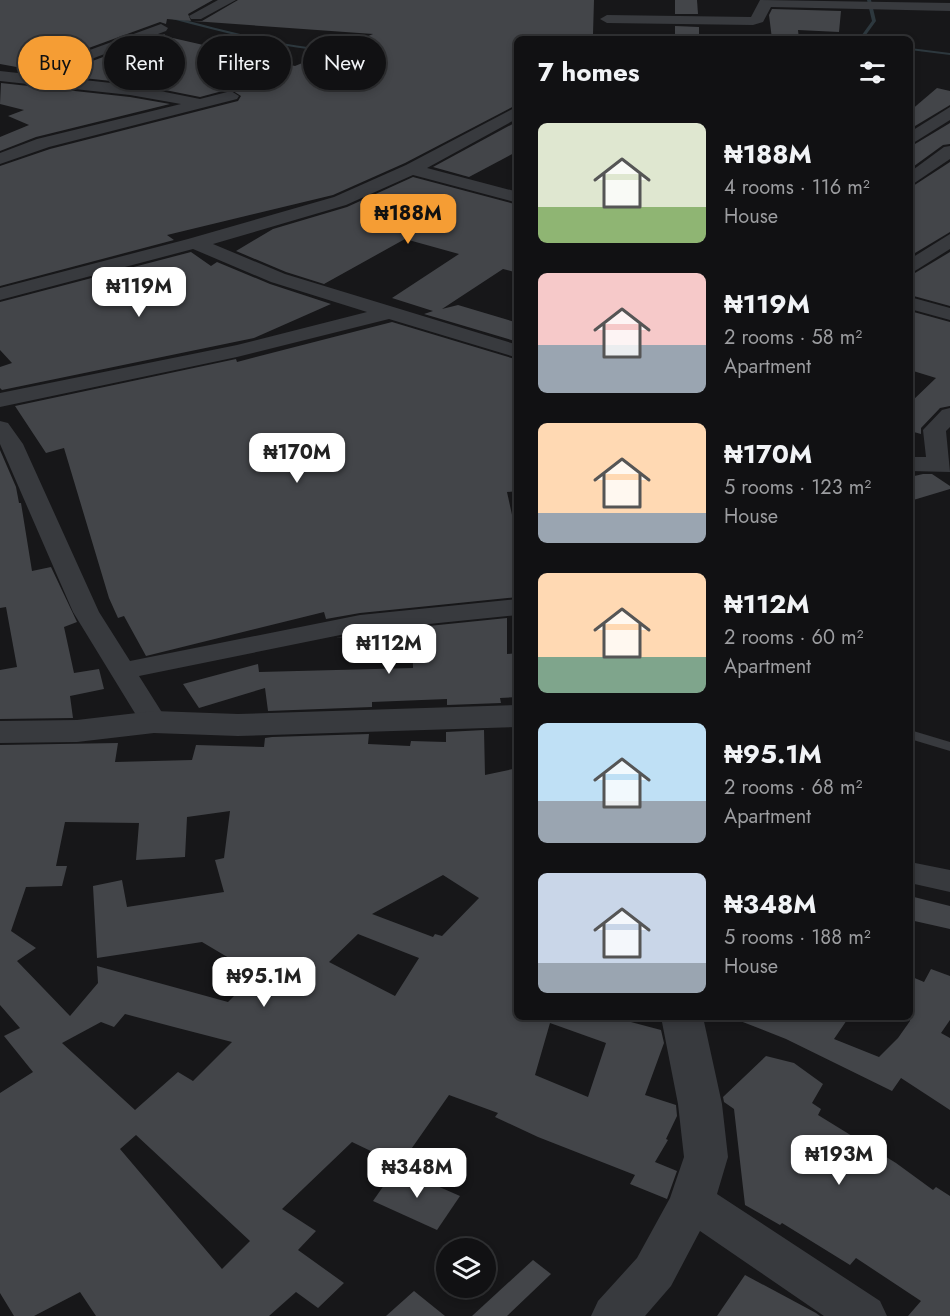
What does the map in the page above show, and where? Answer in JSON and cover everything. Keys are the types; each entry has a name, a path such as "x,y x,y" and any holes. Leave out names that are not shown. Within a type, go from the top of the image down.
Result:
{"street":[{"path":"196,16 229,0"},
{"path":"603,36 613,0"},
{"path":"607,19 753,21 758,19 767,2 950,7"},
{"path":"92,54 161,28"},
{"path":"0,76 18,77"},
{"path":"92,86 208,103"},
{"path":"0,159 42,143 231,96"},
{"path":"913,138 950,112"},
{"path":"0,294 195,243 340,201 412,169 514,113"},
{"path":"913,179 950,151"},
{"path":"412,169 514,197"},
{"path":"913,266 950,240"},
{"path":"195,243 278,278 514,351"},
{"path":"913,304 950,314"},
{"path":"0,400 237,351 392,312"},
{"path":"913,464 944,465 934,430 950,415"},
{"path":"0,428 12,444 86,612 154,722"},
{"path":"122,671 360,623 514,607"},
{"path":"0,732 77,731 154,722 238,725 514,716"},
{"path":"913,873 950,882"},
{"path":"615,1316 654,1272 692,1201 706,1157 700,1104 683,1020"},
{"path":"692,1201 863,1316"}],"lane":[{"path":"913,735 950,747"}],"building":[{"path":"0,0 213,0 188,14 191,21 167,19 166,24 160,22 122,36 104,36 104,42 92,47 92,36 18,36 18,67 0,64"},
{"path":"238,0 594,0 593,34 587,34 588,36 514,36 514,106 405,163 333,195 167,235 174,240 0,286 0,166 50,149 238,101 241,96 232,90 291,90 291,65 303,63 303,90 386,90 386,36 193,21 202,21"},
{"path":"675,0 697,0 698,14 675,14"},
{"path":"772,9 841,11 839,32 798,30 799,36 772,36 769,15"},
{"path":"675,26 699,27 699,36 675,36"},
{"path":"185,41 197,44 197,90 226,90 200,97 165,90 185,90"},
{"path":"104,57 104,80 92,79 92,61"},
{"path":"1,83 18,85 18,90 66,90 170,104 36,137 0,151 0,137 29,125 8,116 24,110 0,104"},
{"path":"937,88 950,91 950,105 913,127 913,108"},
{"path":"514,123 514,153 469,177 433,167"},
{"path":"950,123 950,144 943,145 913,167 913,145"},
{"path":"950,162 950,232 913,254 913,186"},
{"path":"413,177 514,204 514,272 503,269 442,309 458,305 514,322 514,341 424,314 433,311 392,298 459,254 405,239 324,284 286,272 236,251 273,229 347,207"},
{"path":"191,252 211,266 217,262 270,284 331,304 254,338 2,390 0,388 0,367 12,363 0,350 0,302"},
{"path":"950,252 950,306 913,296 913,274"},
{"path":"913,312 950,322 950,406 940,408 921,428 921,434 913,432 913,400 936,378 913,371"},
{"path":"392,322 514,359 514,491 507,492 514,524 514,597 360,613 326,619 324,612 146,656 124,616 118,618 109,598 64,448 46,453 15,406 236,359 237,362"},
{"path":"0,450 16,487 19,503 21,503 32,571 51,567 77,622 64,627 74,673 99,669 104,689 70,696 73,718 0,719 0,670 17,667 6,607 0,608"},
{"path":"932,474 950,486 950,489 913,500 913,476"},
{"path":"507,618 507,654 514,653 514,697 500,698 501,703 447,705 447,699 372,702 372,707 268,711 265,688 199,708 183,684 258,664 259,672 413,668 412,629 336,638 360,633"},
{"path":"484,730 485,775 514,769 514,1020 623,1020 661,1030 664,1043 645,1095 676,1105 677,1116 666,1139 668,1140 655,1162 677,1171 667,1199 630,1184 635,1175 538,1137 495,1117 498,1113 449,1095 400,1165 352,1142 282,1209 316,1231 298,1250 344,1283 318,1308 296,1292 269,1316 96,1316 80,1292 34,1316 14,1316 0,1293 0,1093 33,1072 4,1036 20,1028 0,1005 0,745 118,743 115,762 192,760 196,745 264,747 265,738 272,737 369,734 368,744 410,746 411,741 446,742 446,732","holes":["230,811 224,858 215,860 224,892 127,907 122,880 93,886 97,958 202,942 256,974 228,1002 97,966 98,983 70,1016 17,961 36,948 11,931 26,887 62,886 67,866 56,866 65,822 139,823 136,860 185,857 187,817","443,875 479,898 442,936 435,934 433,937 372,914","358,934 419,958 395,996 329,962","125,1014 232,1042 193,1081 178,1072 135,1110 62,1043 101,1022 114,1027","550,1023 606,1043 588,1097 535,1075","136,1135 250,1241 222,1269 120,1149"]},
{"path":"913,897 950,906 950,929 913,921"},
{"path":"931,969 950,976 950,1020 941,1033 950,1038 950,1110 901,1078 892,1091 786,1039 738,1020 847,1020 834,1039 879,1057 898,1038 910,1020 913,1020 913,977 924,982"},
{"path":"766,1056 794,1063 823,1084 812,1103 821,1109 818,1115 896,1163 933,1190 936,1187 950,1196 950,1316 908,1316 921,1301 856,1258 850,1265 782,1223 780,1225 745,1205 734,1109 724,1102 723,1097"},
{"path":"396,1168 460,1196 437,1230 373,1201"},
{"path":"533,1260 551,1274 507,1316 472,1316 492,1298 496,1298 496,1294"},
{"path":"745,1275 816,1313 820,1316 717,1316"},
{"path":"414,1291 445,1316 386,1316"}],"waterway":[{"path":"863,36 874,21 869,0"},
{"path":"173,18 277,44 303,48"},
{"path":"913,49 950,54"}]}
